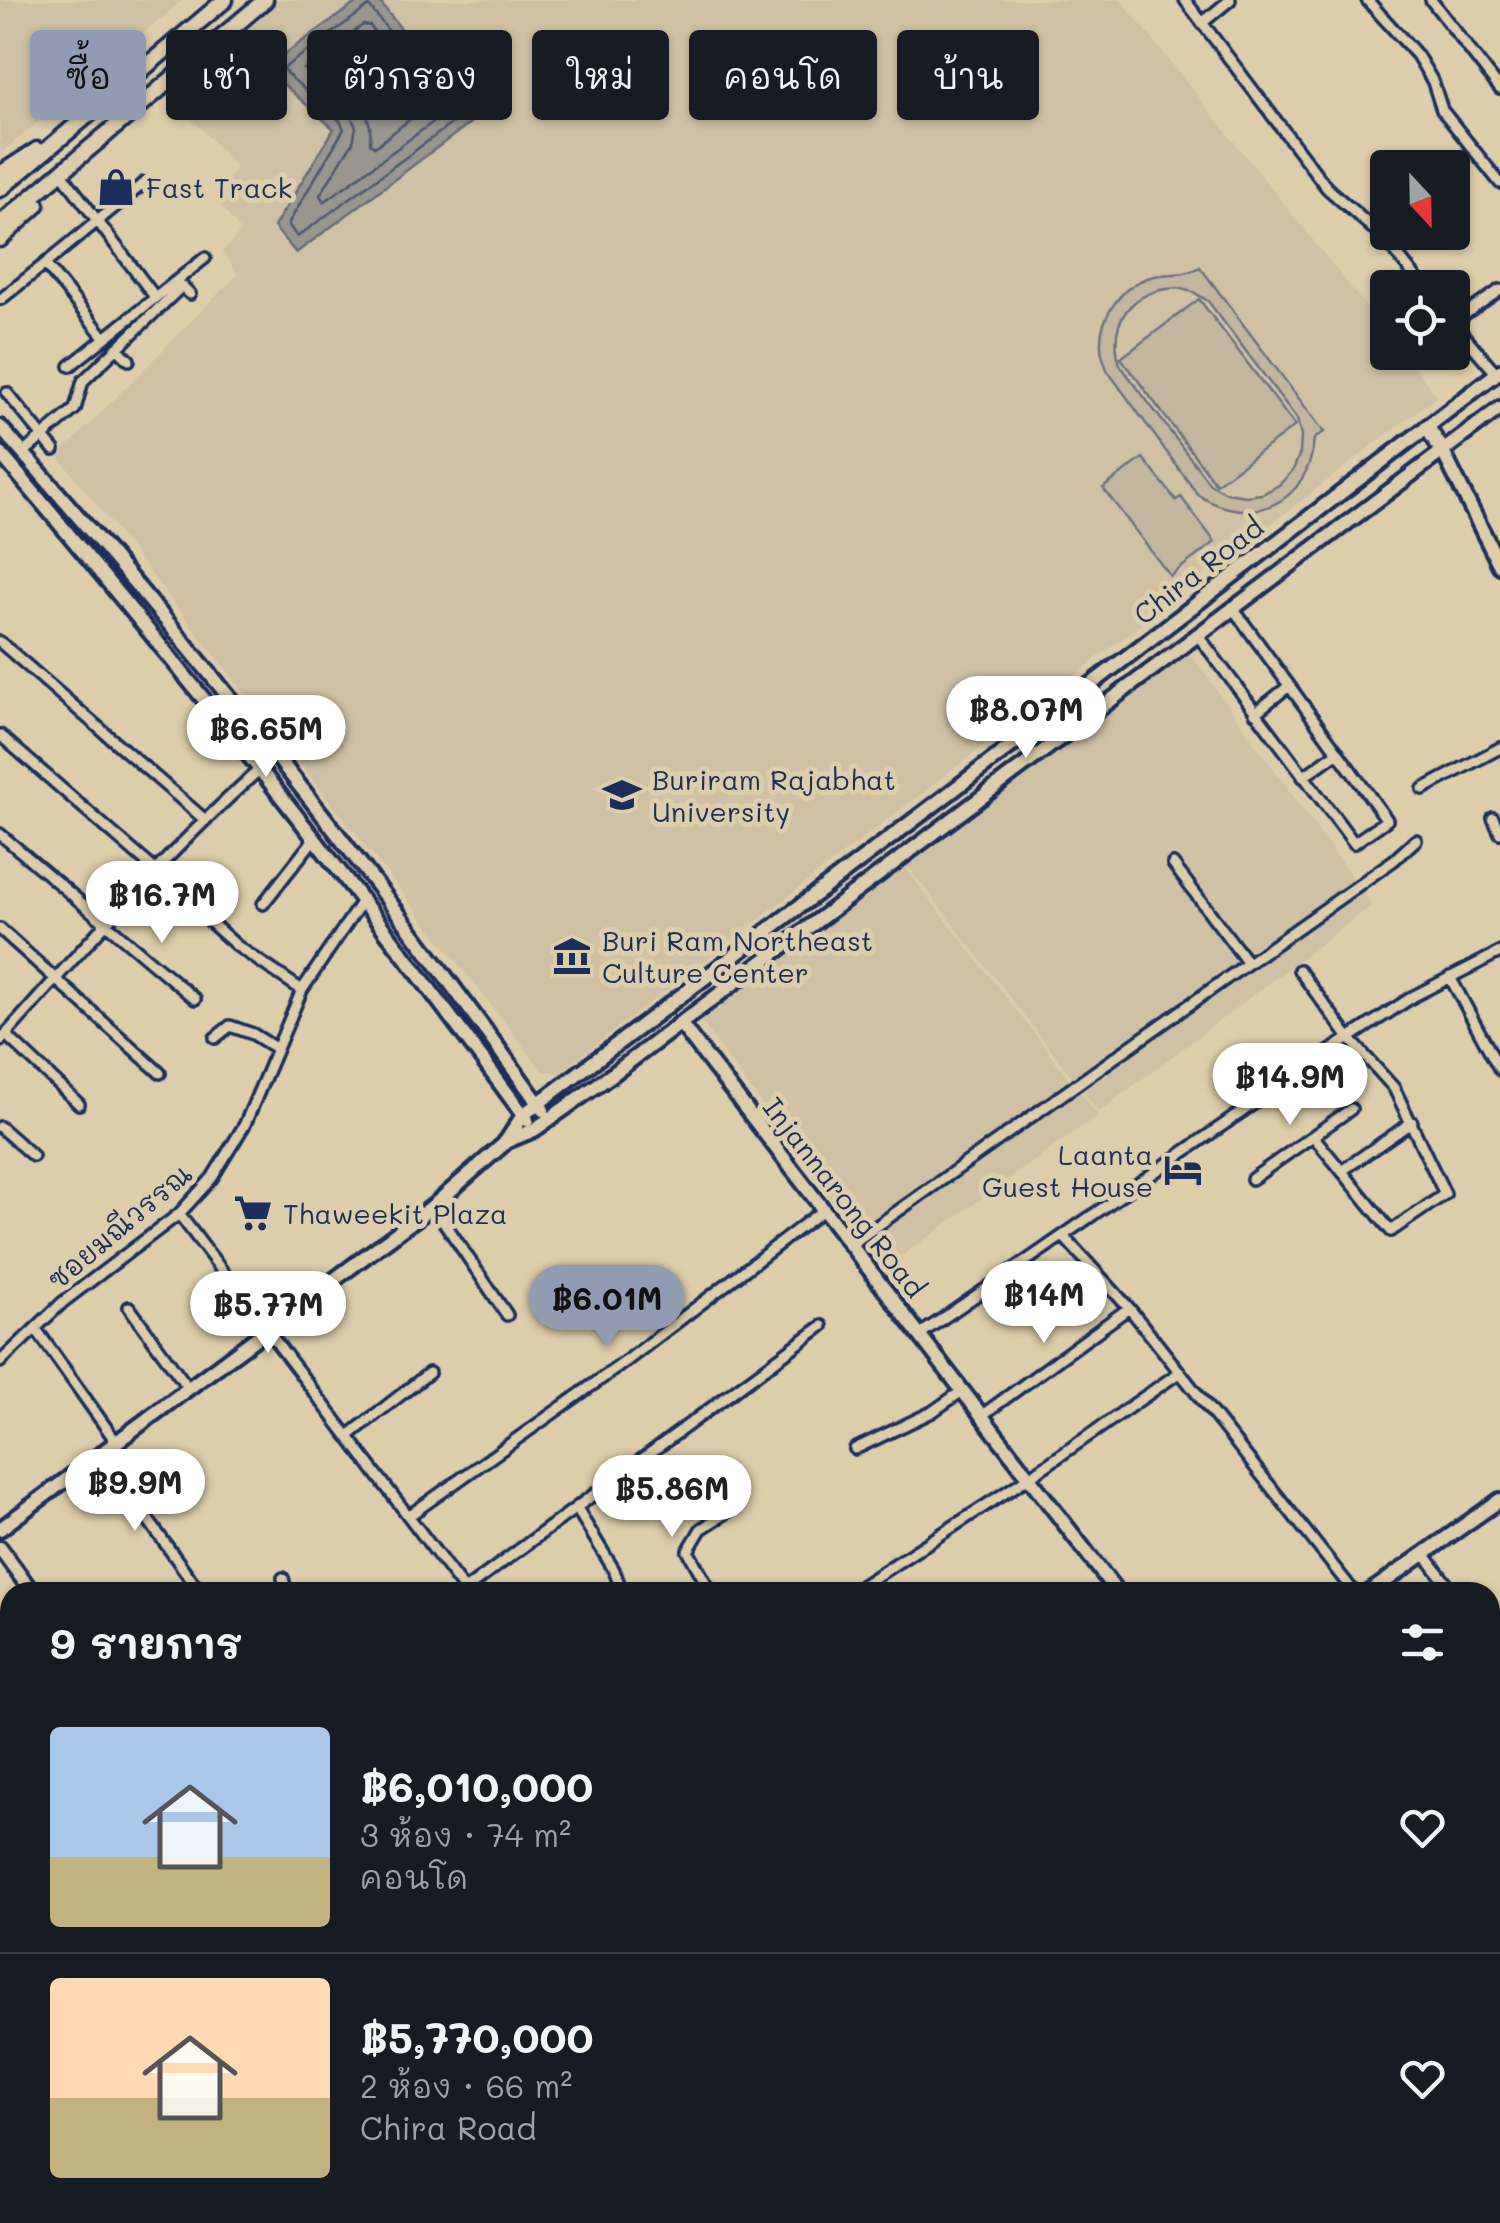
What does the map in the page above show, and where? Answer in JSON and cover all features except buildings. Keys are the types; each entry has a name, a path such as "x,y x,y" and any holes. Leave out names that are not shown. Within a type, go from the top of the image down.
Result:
{"main road":[{"path":"0,188 225,0"},
{"path":"0,224 265,0"},
{"path":"0,174 70,130"},
{"path":"0,239 46,197 60,175"},
{"name":"Chira Road","path":"0,1529 433,1206 505,1142 523,1115 538,1103 962,784 1498,372"},
{"name":"Chira Road","path":"505,1142 534,1130 680,1023 1500,408"},
{"path":"0,427 197,658 328,822 549,1119"},
{"path":"1427,427 1500,566"},
{"path":"0,453 178,664 534,1130"},
{"path":"962,784 962,797 968,802 976,801"},
{"path":"943,798 958,800 958,816"},
{"name":"Injannarong Road","path":"680,1023 1108,1582"},
{"path":"1384,1582 1500,1500"},
{"path":"0,1548 25,1582"}],"street":[{"path":"1185,0 1327,188 1386,240 1410,270"},
{"path":"1202,23 1230,0"},
{"path":"1367,0 1417,55 1442,110 1500,184"},
{"path":"1431,0 1500,88"},
{"path":"60,175 154,297"},
{"path":"1,299 144,182"},
{"path":"70,366 205,258"},
{"path":"45,264 104,338"},
{"path":"23,453 76,409 82,381 182,286 190,294"},
{"path":"1470,312 1500,290"},
{"path":"1470,342 1498,372"},
{"path":"117,348 129,360"},
{"path":"6,393 54,450"},
{"path":"1197,634 1354,843 1387,820 1232,607"},
{"path":"0,642 204,819"},
{"path":"1255,713 1289,686"},
{"path":"0,735 155,870"},
{"path":"1423,789 1500,748"},
{"path":"1303,777 1338,752"},
{"path":"6,1034 104,922 204,819 260,768"},
{"path":"1493,818 1500,832"},
{"path":"0,834 195,999"},
{"path":"263,904 314,839"},
{"path":"850,1245 1394,860 1416,840"},
{"path":"1173,864 1247,962"},
{"name":"ซอยมณีวรรณ","path":"0,1362 63,1302 179,1214 212,1178 242,1130 302,990 362,900"},
{"path":"209,921 237,946 302,990"},
{"path":"0,929 160,1073"},
{"path":"919,1335 1349,1038 1450,977 1500,952"},
{"path":"1299,970 1349,1038 1394,1088 1445,1194 1392,1230 1313,1136"},
{"path":"1450,977 1500,1070"},
{"path":"0,1018 6,1034 79,1104"},
{"path":"215,1038 230,1026 277,1049"},
{"path":"1252,1179 1351,1109"},
{"path":"1342,1170 1412,1122"},
{"path":"0,1127 33,1156"},
{"path":"433,1206 507,1314"},
{"path":"410,1516 628,1359 823,1210"},
{"path":"179,1214 457,1582"},
{"path":"1064,1236 1129,1308 1346,1582"},
{"path":"129,1306 189,1388"},
{"path":"981,1416 1129,1308"},
{"path":"477,1582 822,1326"},
{"path":"36,1330 117,1442"},
{"path":"0,1339 10,1352"},
{"path":"348,1436 429,1372"},
{"path":"867,1582 1028,1478 1180,1372"},
{"path":"855,1450 932,1412 962,1391"},
{"path":"102,1454 193,1582"},
{"path":"576,1508 618,1582"},
{"path":"705,1582 688,1551 701,1529 732,1510"},
{"path":"1424,1554 1445,1582"},
{"path":"283,1578 284,1582"}],"shaded area":[{"path":"0,0 183,0 146,31 30,30 30,120 40,120 0,154"},
{"name":"Buriram Rajabhat University","path":"275,0 1121,0 1370,312 1370,370 1416,370 1437,396 559,1073 543,1071 58,456 238,274 222,252 241,232 215,198 236,167 193,120 287,120 287,30 241,30"},
{"path":"1200,267 1324,432 1314,439 1301,480 1274,504 1238,510 1198,495 1107,370 1101,336 1113,305 1128,289 1147,278","holes":["1161,290 1193,292 1208,301 1297,419 1300,453 1293,470 1279,485 1262,494 1227,493 1210,484 1120,365 1117,334 1127,310 1136,301"]},
{"path":"1199,299 1295,426 1216,484 1121,358"},
{"path":"1143,458 1176,500 1181,497 1215,542 1170,576 1103,488"},
{"path":"1190,653 1372,905 1099,1112 906,864"},
{"path":"904,866 1098,1115 882,1270 700,1020"}],"water":[{"path":"360,0 378,0 402,30 318,30"},
{"path":"307,38 307,105 287,87 287,52"},
{"path":"324,120 474,120 296,253 274,227 334,129"}],"place":[{"name":"Fast Track","path":"116,187"},
{"name":"Buriram Rajabhat University","path":"622,795"},
{"name":"Buri Ram Northeast Culture Center","path":"572,956"},
{"name":"Laanta Guest House","path":"1183,1170"},
{"name":"Thaweekit Plaza","path":"253,1213"}]}
